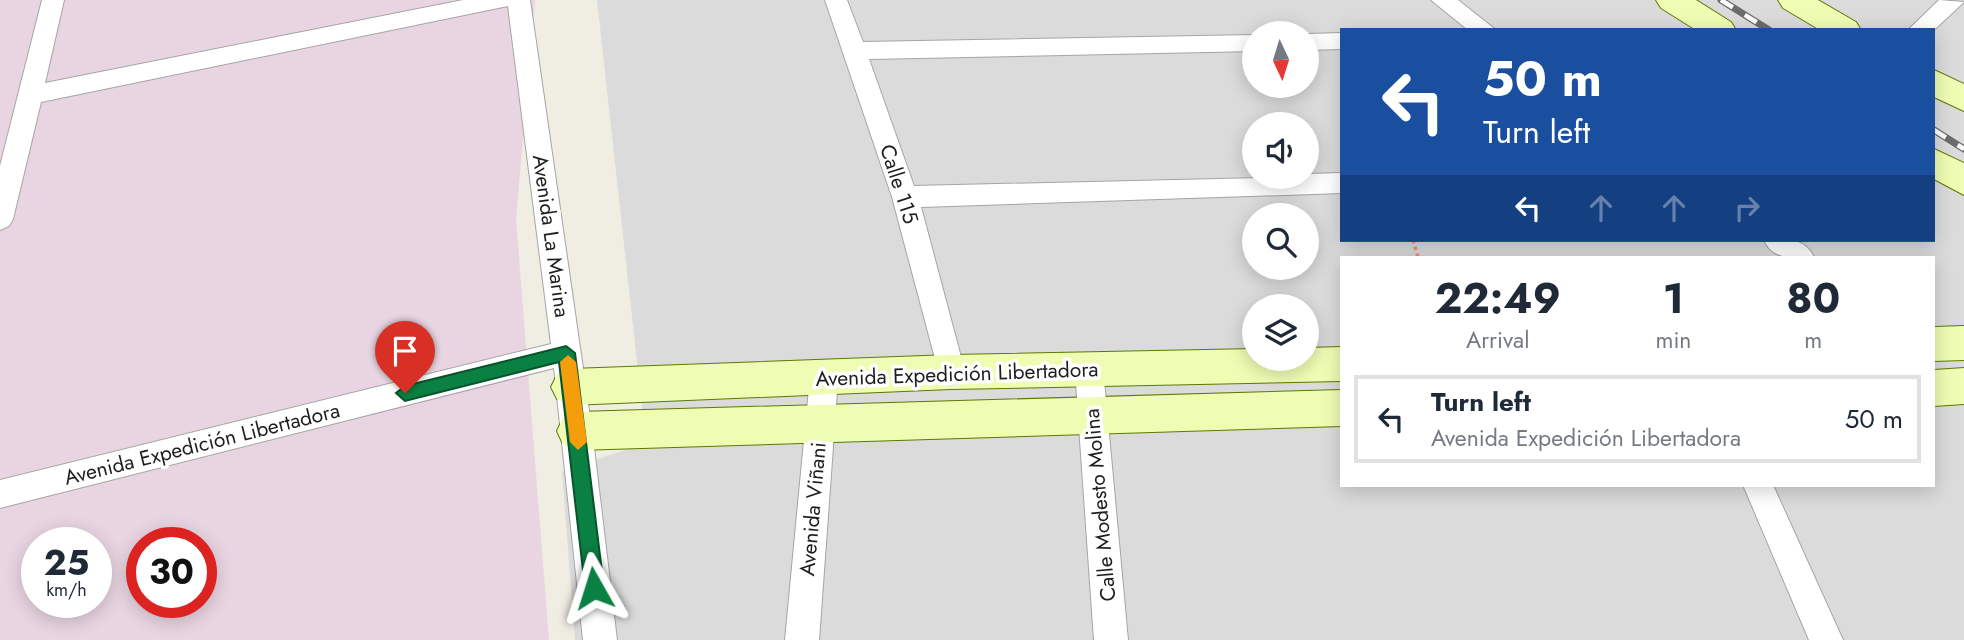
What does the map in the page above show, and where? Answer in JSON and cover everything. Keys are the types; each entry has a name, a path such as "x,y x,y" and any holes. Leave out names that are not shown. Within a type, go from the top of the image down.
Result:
{"street":[{"path":"0,219 52,0"},
{"path":"30,95 503,0"},
{"name":"Avenida La Marina","path":"519,0 577,431 600,640"},
{"name":"Calle 115","path":"836,0 905,197 951,372"},
{"path":"1442,0 1482,28"},
{"path":"1672,0 1717,28"},
{"path":"1794,0 1842,28"},
{"path":"1921,28 1954,0"},
{"path":"1320,42 1340,41"},
{"path":"852,51 1242,43"},
{"path":"1935,83 1964,100"},
{"path":"1935,163 1964,181"},
{"path":"905,197 1340,183"},
{"path":"1780,242 1800,256"},
{"path":"1935,344 1964,343"},
{"name":"Avenida Expedición Libertadora","path":"0,494 569,370 824,378 951,372 1340,364"},
{"name":"Calle Modesto Molina","path":"1089,369 1111,640"},
{"name":"Avenida Viñani","path":"802,640 824,378"},
{"path":"1935,387 1964,386"},
{"path":"577,431 1340,408"},
{"path":"1759,487 1826,640"}],"shaded area":[{"path":"0,0 535,0 516,219 549,640 0,640"},
{"path":"597,0 1964,0 1964,640 575,640 562,471 646,443"}],"railway":[{"path":"1721,0 1766,28"},
{"path":"1935,131 1964,149"}],"slow traffic":[{"path":"568,362 578,442"}],"route":[{"path":"405,393 566,353 594,588"}]}
